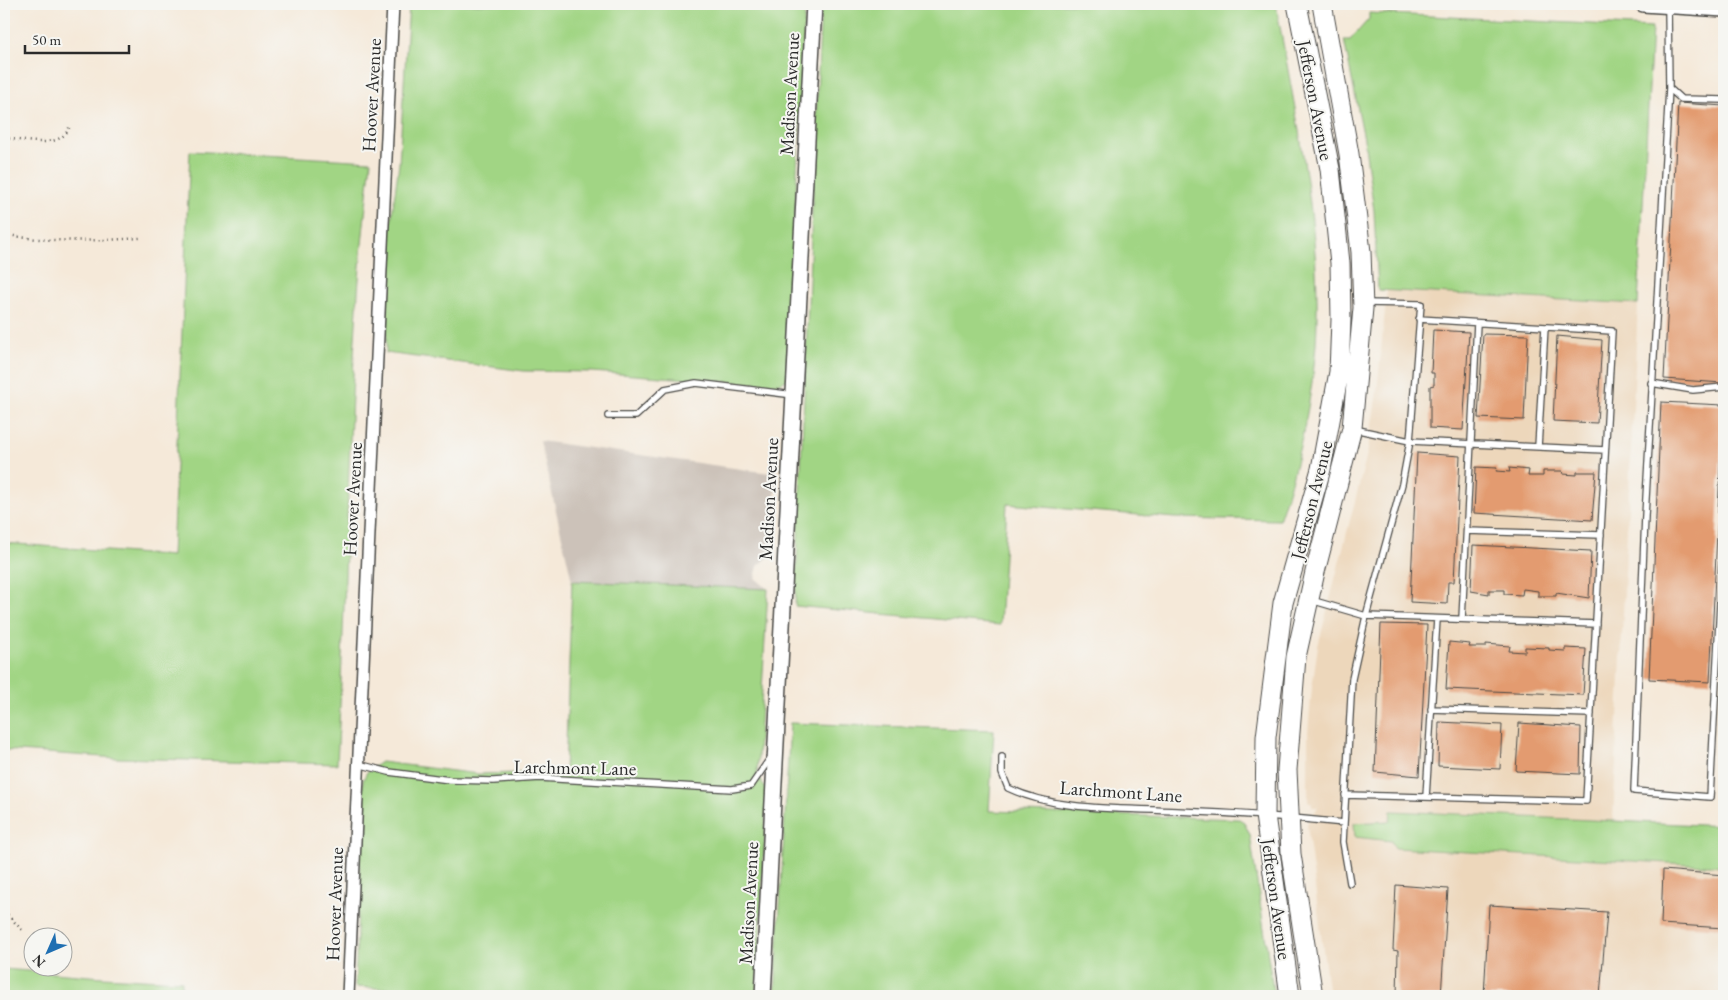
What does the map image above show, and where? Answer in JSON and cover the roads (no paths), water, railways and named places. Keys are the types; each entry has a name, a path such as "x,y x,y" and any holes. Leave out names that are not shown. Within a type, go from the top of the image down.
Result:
{"main road":[{"name":"Jefferson Avenue","path":"1290,996 1266,815 1266,736 1284,603 1321,469 1339,372 1341,320 1340,264 1336,217 1313,78 1297,4"},
{"name":"Jefferson Avenue","path":"1312,996 1290,854 1287,770 1296,657 1352,428 1363,303 1361,252 1349,154 1322,4"},
{"path":"1341,320 1348,356 1344,423 1352,428"}],"street":[{"name":"Hoover Avenue","path":"348,996 393,4"},
{"name":"Madison Avenue","path":"763,996 814,4"},
{"path":"1643,4 1724,9"}],"lane":[{"path":"1668,5 1668,88 1651,383 1634,791 1710,796 1724,524"},
{"path":"1668,88 1681,98 1724,100"},
{"path":"1350,883 1343,842 1352,679 1366,616 1402,484 1410,441 1421,304 1363,303"},
{"path":"1346,795 1586,802 1612,331 1420,320"},
{"path":"1462,619 1477,323"},
{"path":"1538,447 1545,327"},
{"path":"608,416 636,416 665,389 696,382 794,395"},
{"path":"1651,383 1693,390 1724,387"},
{"path":"1352,428 1410,441 1605,450"},
{"path":"1467,531 1601,536"},
{"path":"1309,600 1366,616 1596,624"},
{"path":"1426,797 1437,619"},
{"path":"1432,709 1591,714"},
{"name":"Larchmont Lane","path":"358,764 389,772 450,780 493,781 540,778 732,789 751,786 776,751"},
{"name":"Larchmont Lane","path":"1002,757 1002,773 1008,788 1030,797 1085,806 1266,815"},
{"path":"1266,815 1344,823"}]}
